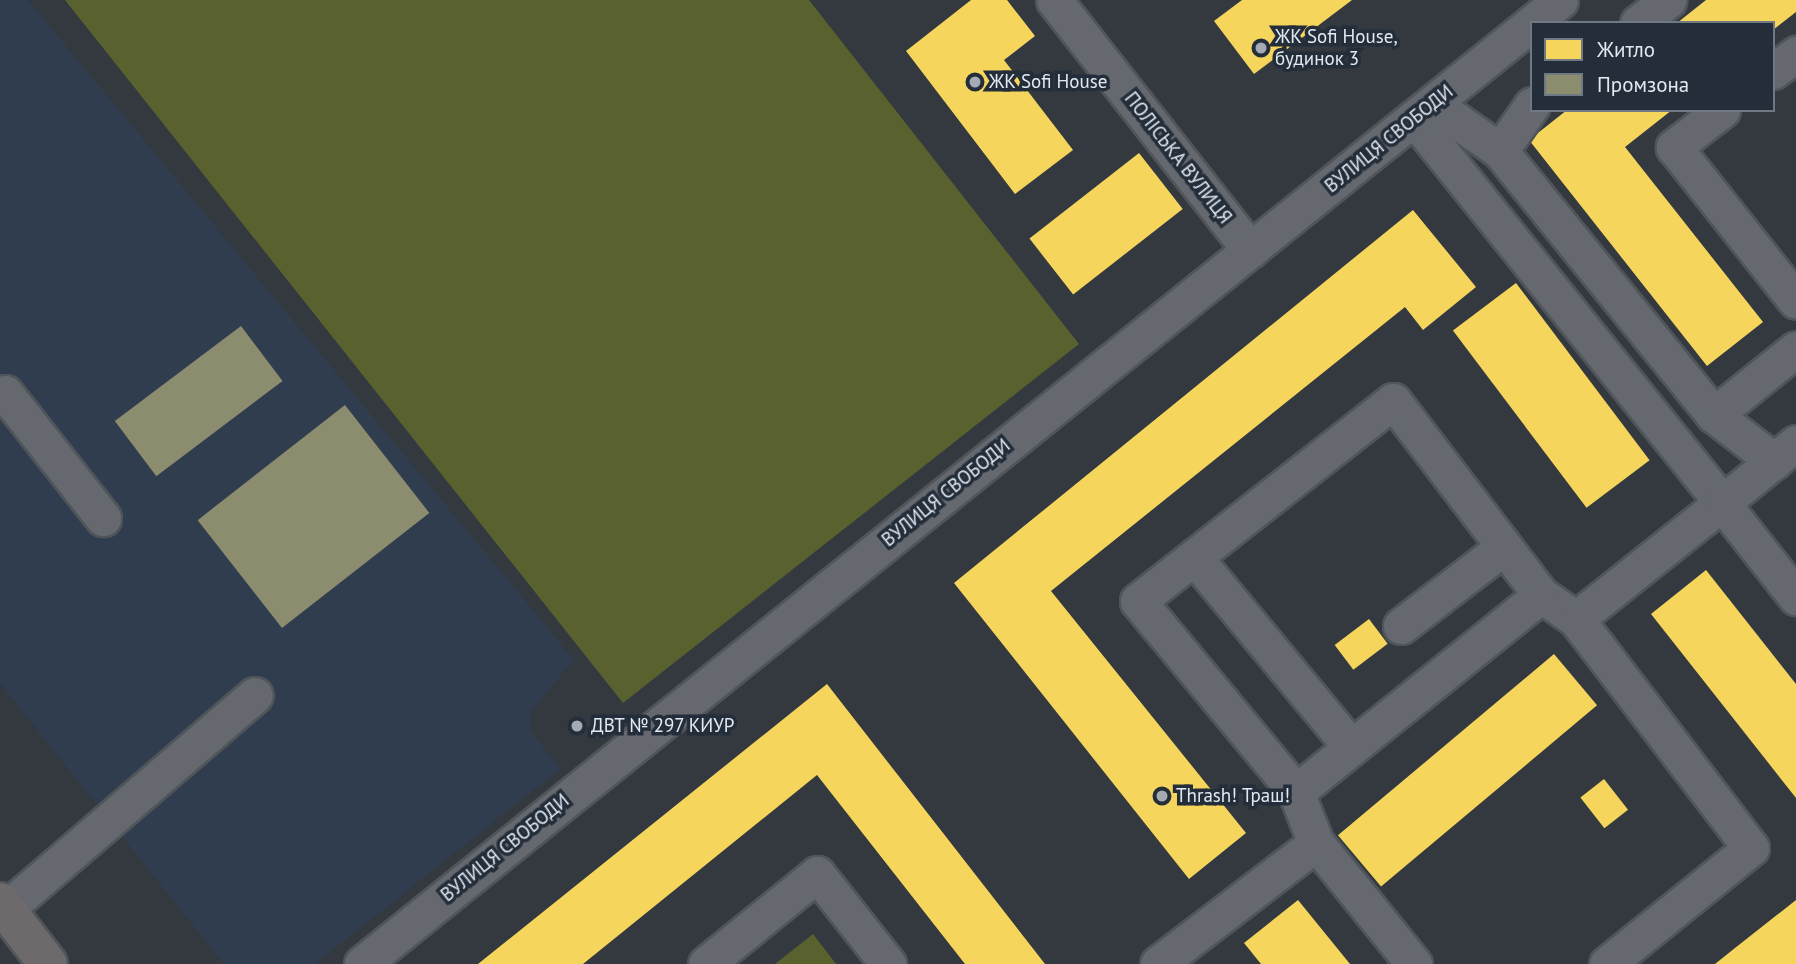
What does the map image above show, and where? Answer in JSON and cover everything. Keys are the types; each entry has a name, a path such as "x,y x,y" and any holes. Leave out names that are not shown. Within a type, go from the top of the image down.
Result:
{"main road":[{"path":"3,906 48,964"}],"street":[{"name":"ПОЛІСЬКА ВУЛИЦЯ","path":"1054,0 1250,250"},
{"name":"ВУЛИЦЯ СВОБОДИ","path":"1534,21 1560,0"},
{"path":"1641,21 1668,0"},
{"name":"ВУЛИЦЯ СВОБОДИ","path":"362,964 1530,25"},
{"path":"1775,70 1796,54"},
{"path":"1500,151 1530,108"},
{"path":"1423,111 1500,151 1714,415 1785,452 1576,619"},
{"path":"1423,111 1796,597"},
{"path":"1719,112 1674,147 1796,300"},
{"path":"1714,415 1796,349"},
{"path":"0,397 5,393 103,518"},
{"path":"1414,964 1316,843 1296,792 1138,601 1393,401 1541,595 1576,619 1751,848 1607,964"},
{"path":"1401,626 1504,547"},
{"path":"1194,556 1351,747"},
{"path":"1296,792 1541,595"},
{"path":"3,906 255,695"},
{"path":"1158,964 1316,843"},
{"path":"706,964 817,874 888,964"}],"shaded area":[{"path":"0,0 28,0 574,660 530,712 530,730 560,769 315,964 224,964 0,683"}],"green space":[{"path":"65,0 809,0 1079,344 623,703"},
{"path":"813,934 836,964 775,964"}],"building: Житло":[{"name":"ЖК Sofi House","path":"971,0 1007,0 1035,36 1004,60 1073,150 1015,194 906,51"},
{"name":"ЖК Sofi House, будинок 3","path":"1242,0 1352,0 1254,74 1214,21"},
{"path":"1706,0 1796,0 1796,12 1775,28 1775,21 1680,21"},
{"path":"1564,112 1669,112 1625,147 1763,322 1707,366 1529,140"},
{"path":"1139,153 1183,209 1073,295 1029,239"},
{"path":"1413,210 1476,287 1423,330 1405,307 1051,591 1246,833 1189,879 954,583"},
{"path":"1516,283 1650,460 1587,508 1453,331"},
{"path":"1706,570 1796,684 1796,798 1651,614"},
{"path":"1369,619 1388,644 1353,670 1335,645"},
{"path":"1554,654 1597,705 1381,887 1338,835"},
{"path":"827,684 1045,964 965,964 817,775 583,964 478,964"},
{"path":"1604,779 1628,810 1604,828 1580,797"},
{"path":"1298,900 1350,964 1261,964 1244,943"},
{"path":"1796,900 1796,964 1715,964 1735,948"}],"building: Промзона":[{"path":"241,326 283,381 156,476 115,421"},
{"path":"345,405 429,513 282,628 198,520"}],"place":[{"name":"ЖК Sofi House, будинок 3","path":"1261,48"},
{"name":"ЖК Sofi House","path":"975,82"},
{"name":"ДВТ № 297 КИУР","path":"577,726"},
{"name":"Thrash! Траш!","path":"1162,796"}]}
